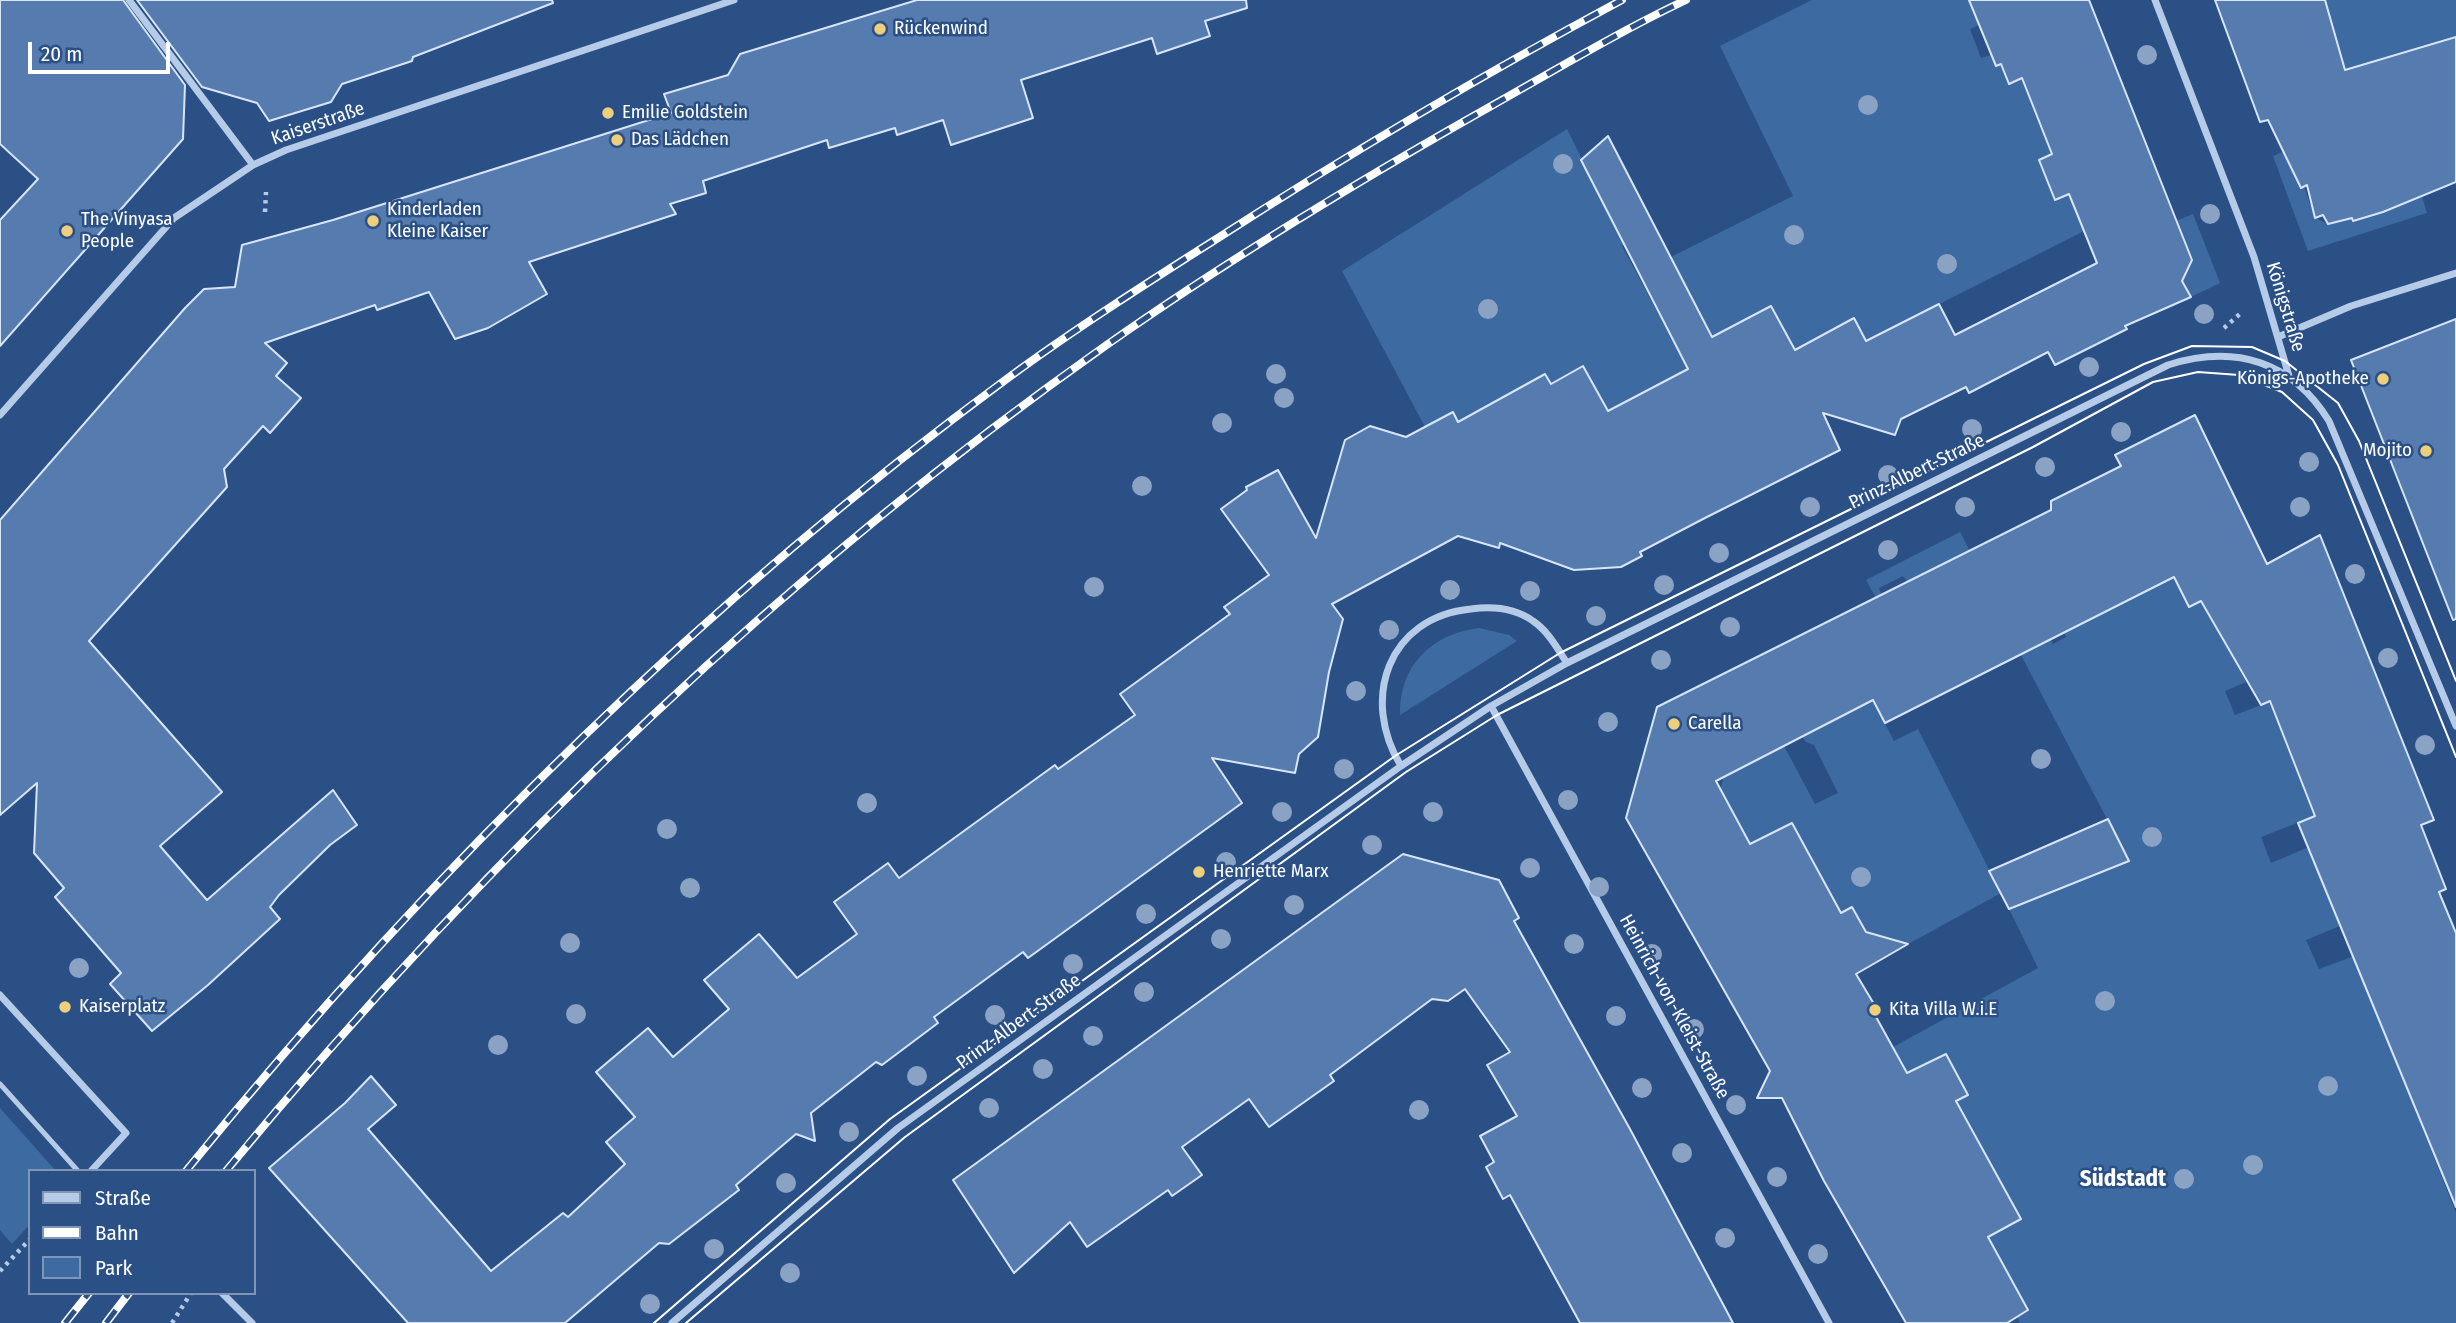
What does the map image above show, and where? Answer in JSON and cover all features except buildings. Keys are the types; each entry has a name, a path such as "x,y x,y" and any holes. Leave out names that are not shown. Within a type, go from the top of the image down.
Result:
{"street":[{"path":"129,0 253,165"},
{"name":"Kaiserstraße","path":"0,415 174,218 253,165 286,150 734,0"},
{"name":"Königstraße","path":"2155,0 2254,257 2289,376 2314,396 2329,421 2456,726"},
{"path":"2278,337 2351,306 2456,273"},
{"name":"Prinz-Albert-Straße","path":"672,1323 898,1128 1401,766 1491,706 1567,663 2168,365 2218,355 2254,360 2289,376"},
{"path":"1401,766 1387,734 1381,708 1382,686 1388,664 1398,647 1417,629 1437,617 1463,609 1490,607 1517,612 1548,634 1567,663"},
{"name":"Heinrich-von-Kleist-Straße","path":"1491,706 1829,1323"},
{"path":"0,995 126,1133 93,1169"},
{"path":"224,1295 252,1323"}],"lane":[{"path":"0,1084 76,1169"}],"path":[{"path":"0,1271 28,1241"},
{"path":"172,1323 190,1295"}],"green space":[{"path":"1812,0 1986,0 1971,6 1979,25 1970,29 1981,58 1991,55 1996,66 2001,64 2009,83 2022,78 2052,154 2039,160 2055,200 2069,194 2084,231 1866,341 1854,318 1800,359 1771,306 1725,361 1671,257 1793,196 1720,46"},
{"path":"2295,0 2456,0 2456,37 2381,59 2352,95 2330,17"},
{"path":"1567,129 1624,244 1622,246 1688,369 1703,373 1633,398 1608,411 1583,366 1551,384 1545,374 1486,474 1453,412 1425,427 1342,271"},
{"path":"2285,151 2300,188 2304,187 2315,218 2328,224 2351,216 2353,221 2389,210 2391,204 2422,196 2427,213 2308,251 2273,156"},
{"path":"2193,214 2220,283 2191,297 2182,281 2192,260 2176,221"},
{"path":"2151,530 2189,607 2201,601 2246,682 2225,691 2235,715 2279,698 2281,731 2305,790 2340,811 2315,816 2261,837 2271,863 2323,841 2319,875 2342,925 2306,940 2319,969 2354,956 2456,1213 2456,1323 2020,1323 2017,1317 2028,1310 2015,1286 1976,1244 2021,1219 1949,1105 1967,1095 1925,1063 1907,1073 1893,1047 2038,968 2009,909 2129,861 2021,655 2051,640 2053,644 2066,637 2064,632 2132,598"},
{"path":"1960,532 1970,551 1910,580 1907,581 1903,576 1879,588 1881,594 1876,598 1866,580"},
{"path":"1479,628 1509,635 1517,641 1400,715 1405,682 1421,655 1446,637"},
{"path":"1877,698 1881,704 1879,712 1894,741 1918,729 2001,893 1883,958 1887,948 1879,936 1868,934 1852,907 1798,936 1786,914 1829,890 1804,844 1750,844 1729,806 1718,798 1728,761 1740,768 1784,746 1815,804 1838,793 1814,745 1806,742 1802,736"},
{"path":"0,1108 54,1169 28,1169 28,1226 12,1244 0,1230"}],"tram line":[{"path":"654,1323 890,1119 1395,756 1560,653 2144,364 2192,346 2252,347 2285,361 2338,403 2359,441 2456,681"},
{"path":"686,1323 905,1137 1406,772 1497,715 2033,447 2153,382 2198,372 2239,375 2282,392 2313,420 2338,465 2456,757"}],"railway":[{"path":"188,1169 372,954 470,850 572,748 676,650 783,556 894,465 1034,359 1165,272 1317,175 1519,56 1622,0"},
{"path":"228,1169 324,1056 426,943 531,834 640,728 752,626 867,527 986,433 1108,344 1242,255 1470,118 1604,42 1686,0"},
{"path":"65,1323 87,1295"},
{"path":"106,1323 127,1295"}],"place":[{"name":"Rückenwind","path":"880,29"},
{"name":"Emilie Goldstein","path":"608,113"},
{"name":"Das Lädchen","path":"617,140"},
{"name":"Kinderladen Kleine Kaiser","path":"373,221"},
{"name":"The Vinyasa People","path":"67,231"},
{"name":"Königs-Apotheke","path":"2383,379"},
{"name":"Mojito","path":"2426,451"},
{"name":"Carella","path":"1674,724"},
{"name":"Henriette Marx","path":"1199,872"},
{"name":"Kaiserplatz","path":"65,1007"},
{"name":"Kita Villa W.i.E","path":"1875,1010"}],"district":[{"name":"Südstadt","path":"2123,1180"}]}
